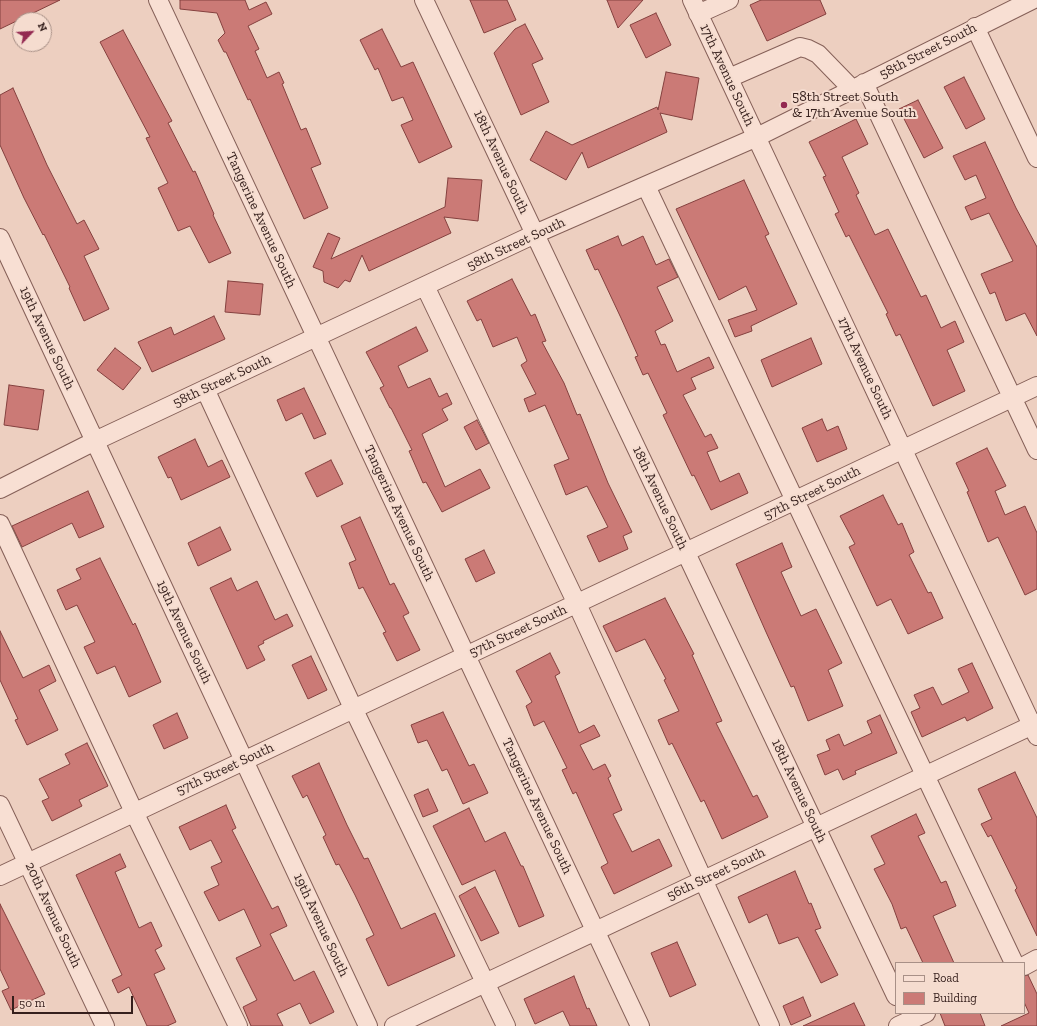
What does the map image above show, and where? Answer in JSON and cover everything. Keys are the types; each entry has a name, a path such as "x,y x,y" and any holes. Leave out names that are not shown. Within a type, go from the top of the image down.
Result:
{"street":[{"name":"Tangerine Avenue South","path":"158,0 640,1026"},
{"name":"18th Avenue South","path":"424,0 895,994"},
{"path":"695,7 729,0"},
{"name":"58th Street South","path":"0,489 95,441 535,234 756,137 1032,0"},
{"name":"17th Avenue South","path":"695,7 1035,728"},
{"path":"975,27 1037,158"},
{"path":"728,78 800,48 808,49 818,54 858,86 1037,450"},
{"path":"646,186 1014,962"},
{"name":"19th Avenue South","path":"0,238 368,1026"},
{"path":"425,286 577,604 770,1026"},
{"name":"57th Street South","path":"0,876 1037,386"},
{"path":"206,389 354,708 506,1026"},
{"path":"0,524 134,812 238,1026"},
{"name":"56th Street South","path":"394,1026 925,776 1035,728"},
{"name":"20th Avenue South","path":"0,805 104,1026"},
{"path":"1025,965 1037,959"},
{"path":"905,1022 924,1014"}],"building":[{"path":"0,0 60,0 35,12 12,12 12,23 0,29"},
{"path":"180,0 245,0 249,10 266,2 272,14 248,26 259,49 255,51 267,78 279,72 284,83 282,84 301,130 306,128 321,164 311,168 328,208 304,219 250,99 248,100 226,52 224,52 218,40 225,33 217,13 180,9"},
{"path":"470,0 507,0 516,20 484,33"},
{"path":"607,0 643,0 618,28"},
{"path":"761,0 820,0 826,14 767,41 750,5"},
{"path":"656,13 671,45 646,58 630,25"},
{"path":"525,24 543,59 532,64 549,102 521,115 494,53 515,29"},
{"path":"382,29 401,67 413,62 452,147 419,163 401,125 413,120 403,97 392,101 378,68 375,70 360,40"},
{"path":"123,30 172,121 168,123 193,172 195,171 214,214 213,215 231,253 209,263 190,226 178,231 158,188 168,183 146,138 150,137 100,42"},
{"path":"666,72 699,78 692,120 660,113 667,132 588,168 582,152 566,180 530,160 546,131 572,145 657,107 658,110"},
{"path":"964,77 985,119 966,129 944,87"},
{"path":"13,88 47,165 77,224 84,220 99,249 84,256 109,309 84,321 69,288 70,287 44,234 43,235 24,198 0,145 0,95"},
{"path":"918,100 943,148 924,158 899,109"},
{"path":"856,119 868,144 842,157 859,193 856,195 875,235 888,229 921,297 926,295 941,328 955,321 964,342 947,350 965,391 933,406 900,334 896,336 886,314 888,313 849,235 846,237 835,214 839,212 823,177 826,176 809,142"},
{"path":"985,142 1016,208 1037,247 1037,336 1025,313 1006,321 995,292 990,294 981,274 1013,261 989,213 971,220 965,207 986,198 976,175 965,180 953,156"},
{"path":"448,178 482,180 478,221 444,217 451,233 369,271 362,255 350,282 345,280 338,288 324,282 323,271 313,267 328,233 340,238 331,259 445,207"},
{"path":"744,180 769,234 765,236 797,304 751,326 752,331 735,337 728,320 757,310 746,286 719,300 676,209"},
{"path":"618,236 622,246 643,236 656,265 669,259 678,277 657,287 673,321 655,331 661,345 665,344 677,372 709,357 714,368 691,378 696,389 683,395 705,437 711,434 718,448 707,452 720,482 739,473 748,493 711,510 694,475 692,476 663,415 667,413 648,373 643,375 635,357 638,356 621,318 598,269 595,270 586,250"},
{"path":"512,279 531,316 535,314 546,341 542,342 564,383 577,415 580,414 608,483 632,532 623,536 628,549 599,562 587,536 608,527 587,486 566,495 554,465 569,459 545,405 529,412 524,399 536,394 521,365 527,361 517,337 493,347 481,319 477,321 467,301"},
{"path":"228,281 263,284 260,315 225,312"},
{"path":"214,316 225,339 152,372 138,342 171,327 174,335"},
{"path":"416,327 428,351 398,366 408,388 430,378 439,397 447,393 452,404 442,409 448,420 422,434 445,487 480,469 490,488 442,512 426,482 423,483 409,451 412,450 380,388 384,386 366,352"},
{"path":"811,338 822,364 772,387 761,360"},
{"path":"115,348 141,368 123,390 97,370"},
{"path":"9,385 44,390 38,430 4,425"},
{"path":"304,388 326,434 314,439 302,413 286,421 277,400"},
{"path":"822,419 827,431 838,426 847,449 817,462 802,428"},
{"path":"477,420 489,443 476,450 464,427"},
{"path":"195,439 208,467 222,460 230,477 181,500 171,477 168,478 158,457"},
{"path":"987,448 1006,486 995,491 1005,515 1025,506 1037,533 1037,589 1025,595 998,537 988,542 967,492 969,491 956,463"},
{"path":"331,460 343,484 317,497 305,473"},
{"path":"88,491 104,527 79,538 72,523 22,547 12,526"},
{"path":"883,495 898,525 902,523 914,552 909,555 928,593 931,592 943,618 908,634 891,599 877,606 849,547 855,544 840,516"},
{"path":"360,517 390,585 394,583 409,613 403,616 420,650 397,661 383,633 386,632 363,587 359,589 349,563 356,560 341,526"},
{"path":"220,527 231,550 198,566 188,543"},
{"path":"782,543 792,567 781,572 801,616 816,609 842,663 828,670 843,706 808,721 794,686 791,687 736,564"},
{"path":"484,550 495,573 476,582 465,559"},
{"path":"100,558 133,625 135,623 161,682 129,697 115,666 97,674 84,647 95,642 77,605 66,610 57,590 81,579 76,569"},
{"path":"231,578 237,591 257,581 275,620 287,614 293,626 263,641 264,643 258,646 265,660 247,669 210,588"},
{"path":"665,598 694,654 692,655 722,721 716,723 753,797 757,795 768,817 722,839 704,800 701,802 672,743 669,745 658,720 679,711 664,680 666,679 645,639 616,652 603,626"},
{"path":"0,631 23,678 49,665 56,681 39,690 58,730 27,745 15,720 18,719 0,680"},
{"path":"550,653 560,673 555,676 579,733 594,725 600,736 580,745 593,770 605,764 611,776 608,778 622,810 613,814 632,852 659,839 672,866 614,894 601,867 608,863 576,792 573,794 562,770 567,768 544,721 534,726 526,706 532,702 516,671"},
{"path":"311,656 327,690 308,699 292,665"},
{"path":"972,663 993,708 967,721 965,717 922,737 911,712 920,708 914,695 933,687 942,705 969,692 958,669"},
{"path":"443,712 469,766 474,764 488,793 463,804 447,769 442,771 427,740 418,743 411,725"},
{"path":"177,713 188,738 164,749 153,725"},
{"path":"880,715 897,753 855,771 856,774 843,780 838,769 825,775 817,755 830,750 826,740 839,734 844,746 872,733 867,721"},
{"path":"87,743 108,786 79,800 82,806 52,821 42,801 49,798 39,779 70,764 65,754"},
{"path":"319,763 347,825 364,859 368,858 401,929 435,913 455,956 388,986 366,939 374,935 339,864 336,865 323,837 326,835 307,795 303,798 292,776"},
{"path":"1015,772 1037,818 1037,936 1015,890 1017,888 991,835 988,837 981,824 992,819 978,789"},
{"path":"428,789 438,811 423,817 414,795"},
{"path":"226,805 236,828 232,830 272,909 278,906 287,926 270,934 294,981 314,971 334,1012 310,1024 300,1003 277,1014 283,1026 251,1026 243,1007 257,1000 236,958 261,946 244,909 219,921 204,892 219,885 211,867 222,862 211,840 190,850 179,827"},
{"path":"469,808 485,842 505,832 521,866 523,866 544,916 519,927 495,870 462,885 433,826"},
{"path":"916,814 925,833 918,836 941,883 946,881 956,906 933,916 954,962 923,962 906,927 901,929 892,904 874,869 885,864 871,836"},
{"path":"120,854 126,867 115,872 139,928 151,922 162,946 155,950 165,969 154,974 176,1022 167,1026 147,1026 129,987 118,993 112,980 122,975 76,875"},
{"path":"795,871 809,904 811,903 821,928 815,930 838,975 821,983 798,937 779,944 767,914 749,923 738,897"},
{"path":"475,887 499,933 481,941 459,896"},
{"path":"0,904 45,994 11,1010 2,991 9,988 0,969"},
{"path":"677,942 696,985 670,997 651,953"},
{"path":"1028,975 1037,994 1037,1026 1001,1026 1029,1013 1025,1004 1025,976"},
{"path":"574,976 587,1009 589,1008 597,1026 570,1026 563,1011 535,1024 524,999"},
{"path":"803,997 811,1016 791,1025 783,1006"},
{"path":"854,1003 865,1026 803,1026"},
{"path":"940,1014 980,1014 985,1026 945,1026"}],"place":[{"name":"58th Street South & 17th Avenue South","path":"784,105"}]}
